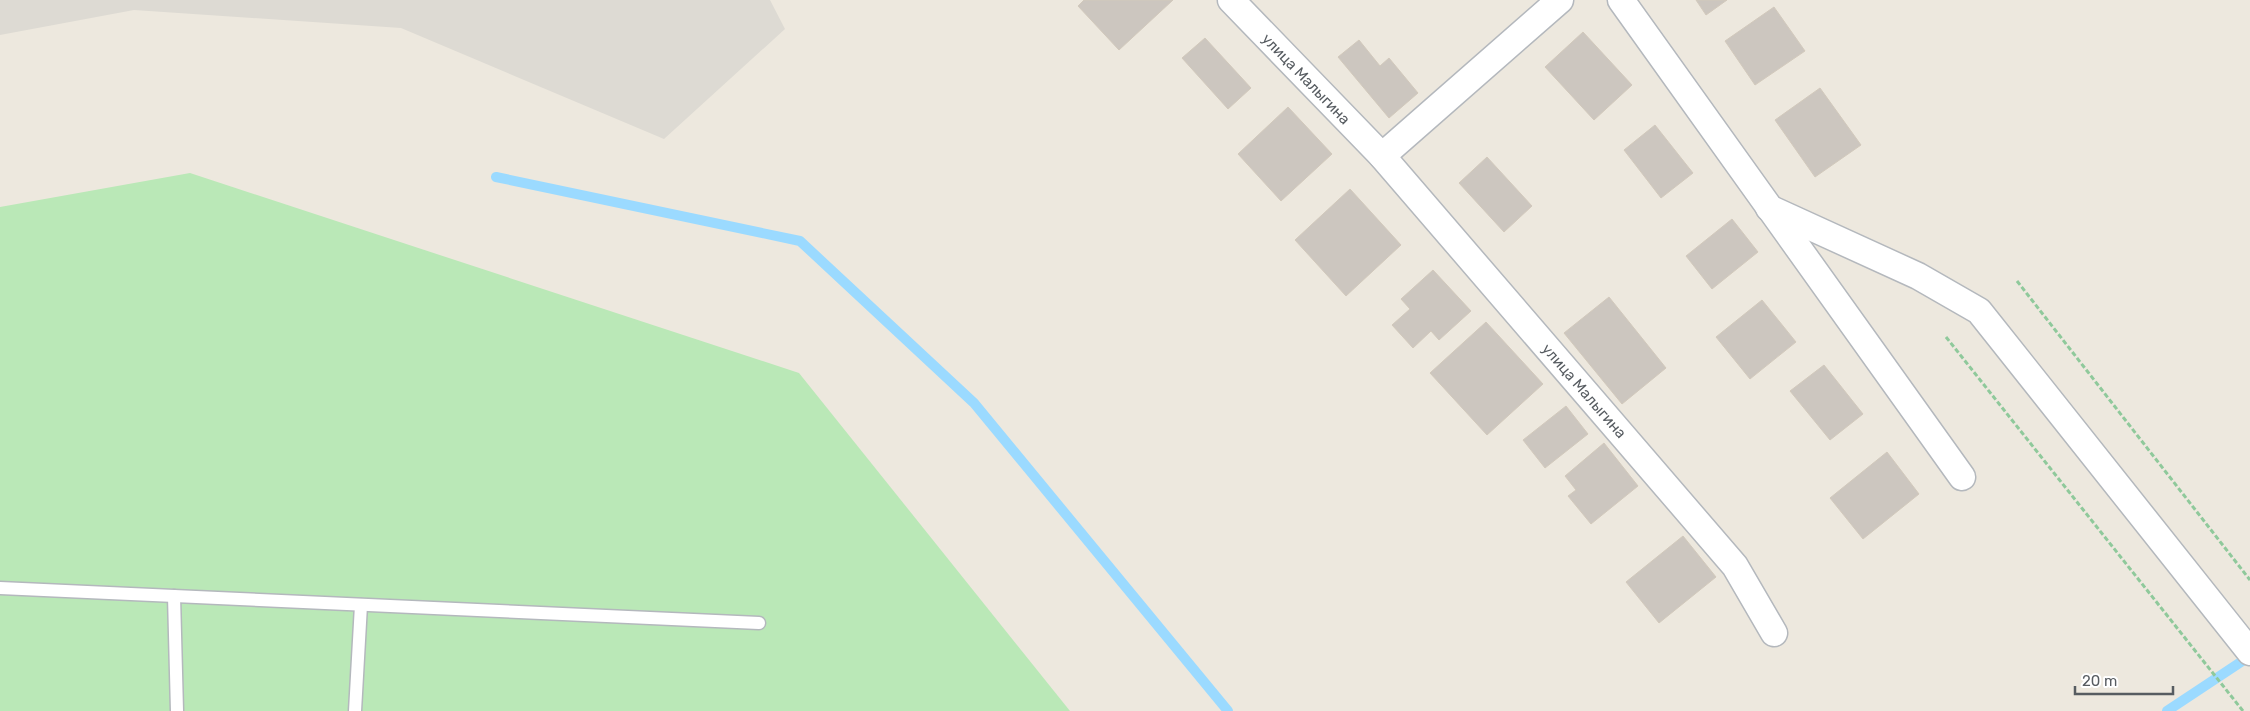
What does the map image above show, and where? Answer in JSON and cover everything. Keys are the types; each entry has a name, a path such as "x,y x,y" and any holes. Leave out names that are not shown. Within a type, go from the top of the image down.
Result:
{"street":[{"name":"улица Малыгина","path":"1232,0 1382,156 1735,566 1774,633"},
{"path":"1382,156 1560,0"},
{"path":"1621,0 1962,477"},
{"path":"1769,208 1918,276 1979,311 2250,652"}],"lane":[{"path":"0,588 759,623"},
{"path":"174,596 176,711"},
{"path":"355,711 361,605"}],"path":[{"path":"2016,282 2250,580"},
{"path":"1946,338 2243,711"}],"shaded area":[{"path":"0,0 770,0 785,29 664,139 401,28 134,10 0,35"}],"green space":[{"path":"190,173 799,373 1070,711 0,711 0,207"}],"building":[{"path":"1084,0 1173,0 1119,50 1078,6"},
{"path":"1696,0 1727,0 1706,15"},
{"path":"1774,7 1805,51 1755,85 1725,41"},
{"path":"1583,32 1632,85 1594,120 1545,67"},
{"path":"1205,38 1251,88 1228,109 1182,58"},
{"path":"1359,40 1380,66 1389,58 1418,93 1389,118 1338,57"},
{"path":"1820,88 1861,145 1815,177 1775,120"},
{"path":"1288,107 1332,154 1281,201 1238,154"},
{"path":"1655,125 1693,173 1661,198 1624,150"},
{"path":"1487,157 1532,206 1504,232 1459,183"},
{"path":"1350,189 1401,245 1346,296 1295,240"},
{"path":"1732,219 1758,252 1712,289 1686,256"},
{"path":"1433,270 1471,311 1439,340 1431,331 1413,348 1392,325 1410,309 1401,299"},
{"path":"1609,297 1666,368 1622,404 1564,333"},
{"path":"1762,300 1796,342 1750,379 1716,337"},
{"path":"1486,322 1543,384 1487,435 1430,373"},
{"path":"1824,365 1863,414 1830,440 1790,391"},
{"path":"1566,406 1588,434 1545,468 1523,440"},
{"path":"1604,443 1638,486 1591,524 1568,496 1576,490 1565,476"},
{"path":"1887,452 1919,494 1863,539 1830,498"},
{"path":"1683,536 1716,577 1659,623 1626,582"}],"waterway":[{"path":"496,177 800,241 974,403 1228,711"},
{"path":"2167,711 2250,656"}]}
